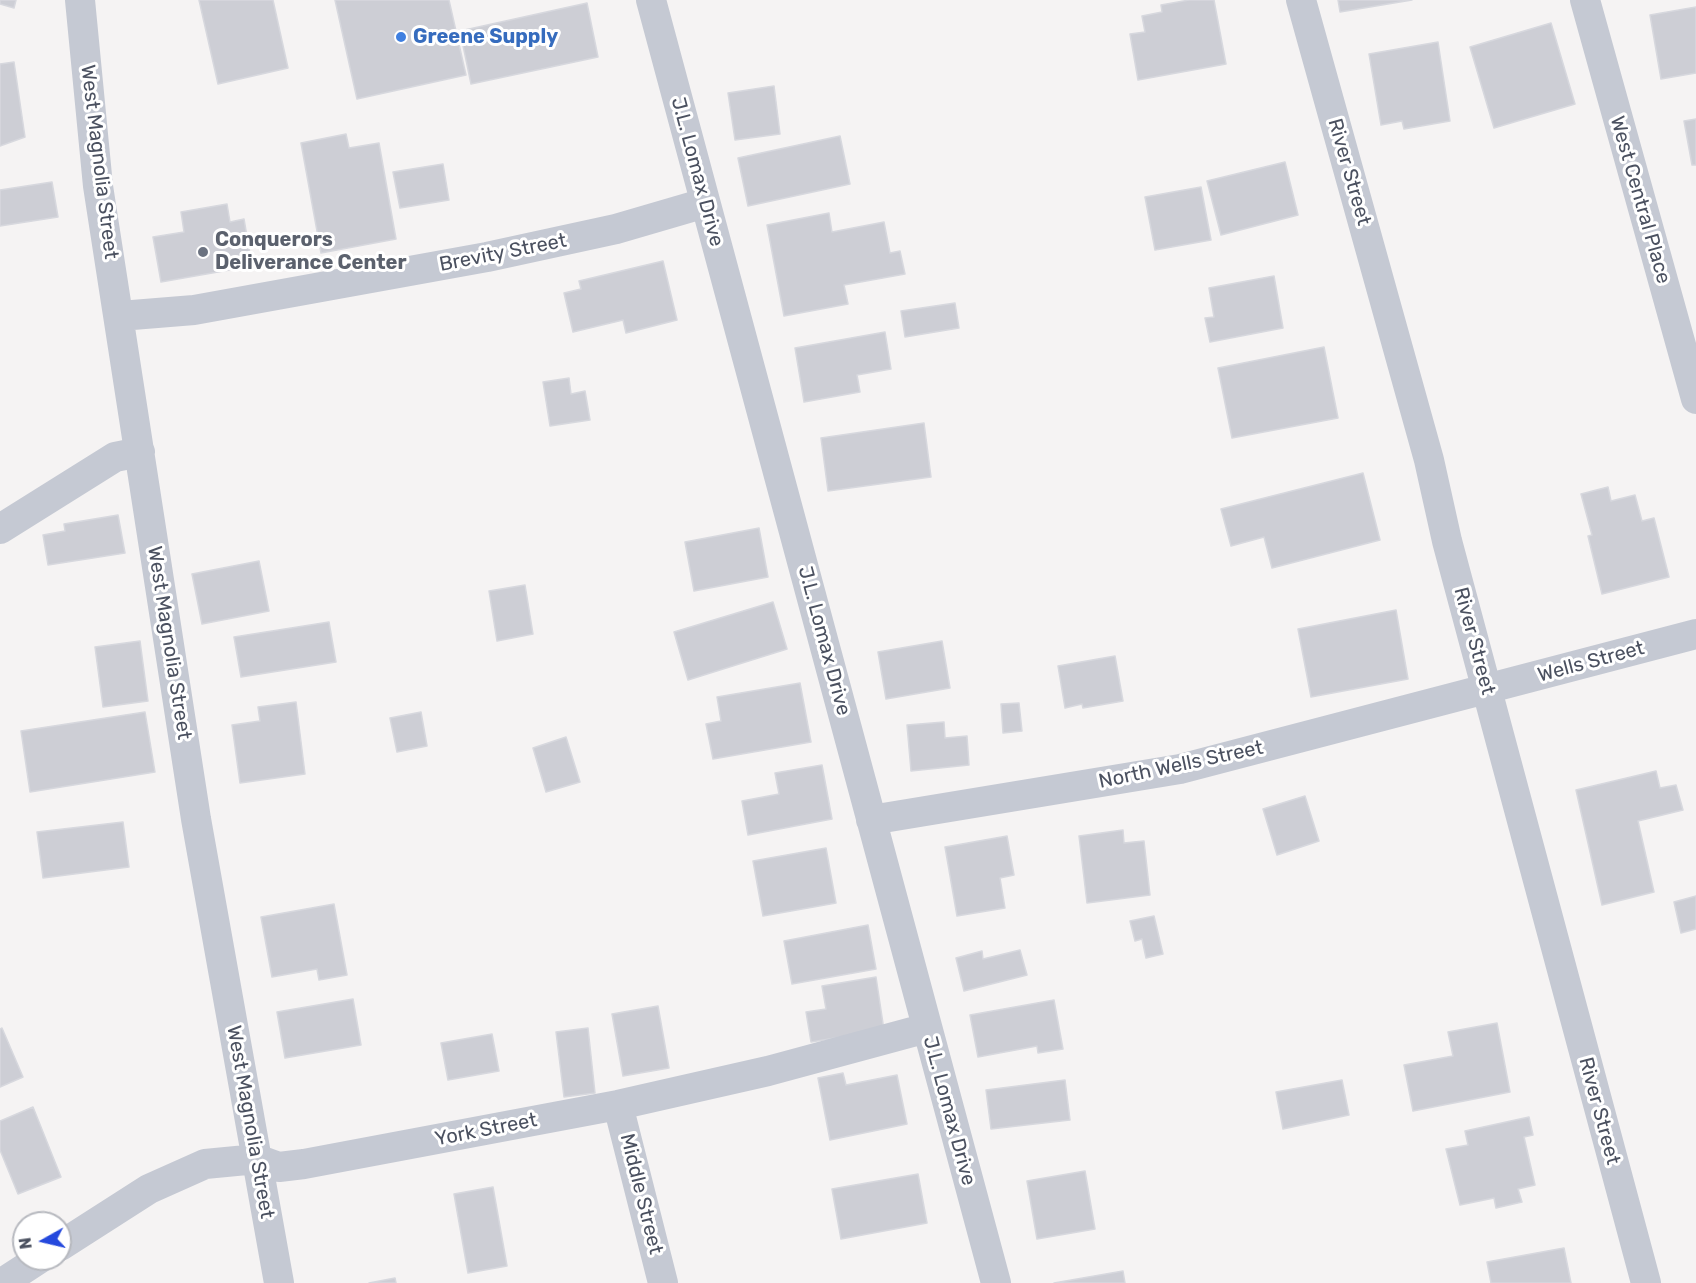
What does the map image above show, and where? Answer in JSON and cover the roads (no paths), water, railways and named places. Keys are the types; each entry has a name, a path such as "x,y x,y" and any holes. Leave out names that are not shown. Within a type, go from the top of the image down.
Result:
{"street":[{"name":"West Magnolia Street","path":"80,0 98,186 120,316 196,819 279,1283"},
{"name":"J.L. Lomax Drive","path":"651,0 996,1283"},
{"name":"River Street","path":"1302,0 1429,460 1447,541 1486,689 1646,1283"},
{"name":"West Central Place","path":"1584,0 1696,399"},
{"name":"Brevity Street","path":"120,316 194,310 487,257 616,229 705,203"},
{"path":"0,529 115,457 140,452"},
{"name":"Wells Street","path":"1486,689 1696,634"},
{"name":"North Wells Street","path":"871,820 1180,770 1486,689"},
{"name":"York Street","path":"72,1238 149,1190 205,1164 256,1159 279,1167 304,1164 618,1106 768,1071 927,1028"},
{"name":"Middle Street","path":"618,1106 663,1283"},
{"path":"2,1283 20,1271"}],"place":[{"name":"Greene Supply","path":"401,37"},
{"name":"Conquerors Deliverance Center","path":"203,252"}]}
